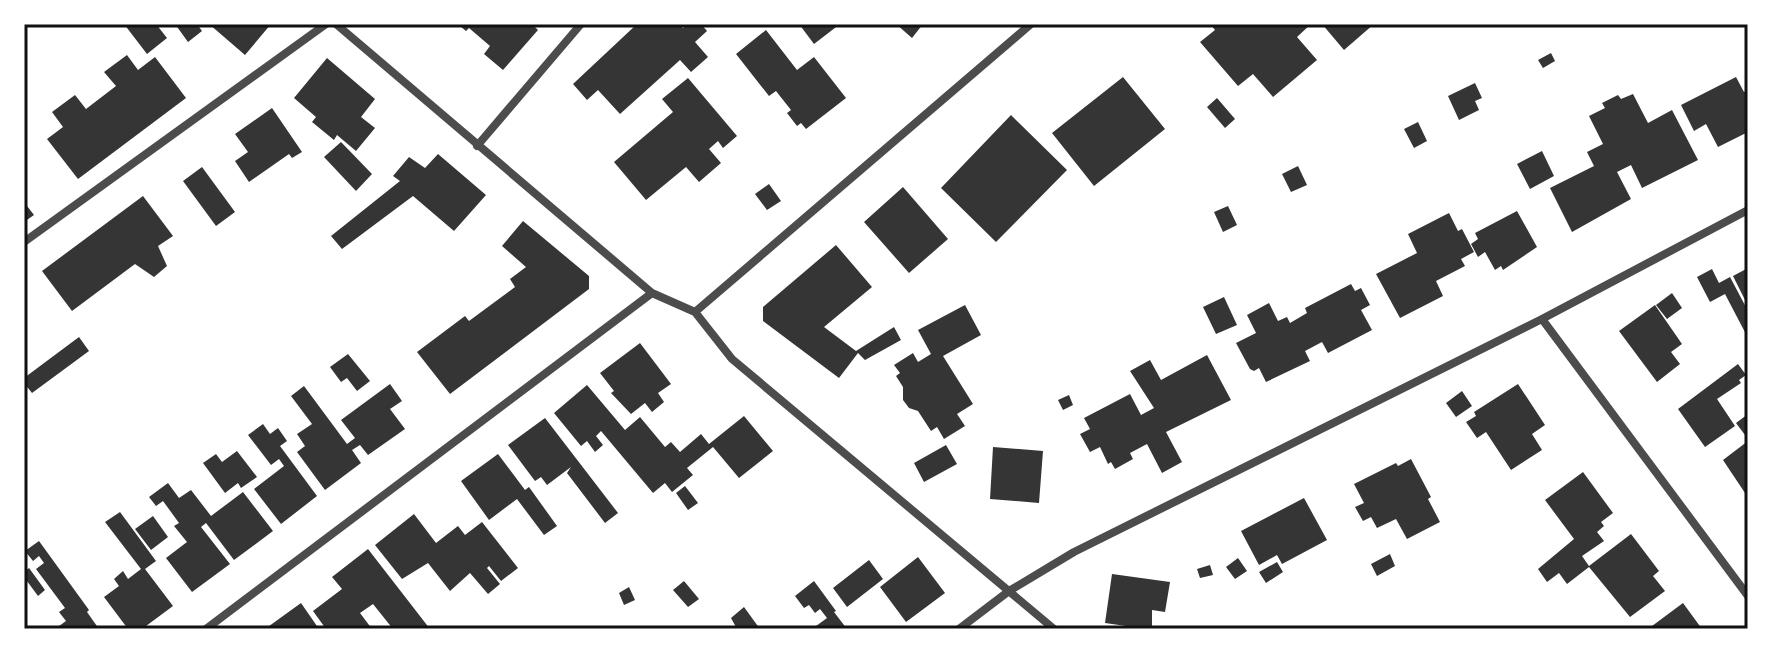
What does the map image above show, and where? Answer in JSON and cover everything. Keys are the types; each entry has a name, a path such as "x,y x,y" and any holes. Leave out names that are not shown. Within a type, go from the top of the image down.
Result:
{"street":[{"path":"24,242 326,24"},
{"path":"336,24 652,293 695,312 732,359 1054,629"},
{"path":"477,146 581,24"},
{"path":"695,312 1031,24"},
{"path":"959,629 1009,591 1074,552 1542,319 1748,210"},
{"path":"206,629 652,293"},
{"path":"1542,319 1748,596"}],"building":[{"path":"124,24 156,24 167,38 147,54"},
{"path":"175,24 197,24 202,31 188,42"},
{"path":"209,24 271,24 245,55"},
{"path":"532,24 538,30 503,70 484,54 490,46 469,28 466,31 460,26"},
{"path":"637,24 683,24 683,28 688,24 701,24 707,31 695,42 708,57 691,72 680,60 620,114 598,90 587,100 573,84"},
{"path":"799,24 840,24 814,44"},
{"path":"896,24 923,24 912,38"},
{"path":"1210,24 1311,24 1297,37 1317,60 1273,97 1253,74 1238,86 1200,42 1215,30"},
{"path":"1322,24 1374,24 1344,50"},
{"path":"766,30 797,70 814,57 846,98 806,129 801,123 797,126 787,113 791,110 776,91 769,96 736,54"},
{"path":"1551,53 1555,61 1543,68 1538,60"},
{"path":"127,55 138,70 155,57 186,98 78,179 47,139 63,127 52,112 75,95 86,109 116,86 104,72"},
{"path":"327,58 375,99 361,117 375,128 356,151 337,135 334,140 312,122 316,117 294,98"},
{"path":"1123,77 1165,129 1094,186 1052,133"},
{"path":"1736,77 1744,92 1748,90 1748,132 1718,147 1706,124 1694,131 1681,105"},
{"path":"688,78 737,136 723,148 718,141 709,149 721,163 699,182 686,167 646,200 614,162 673,112 662,99"},
{"path":"1475,83 1482,98 1475,101 1479,110 1459,120 1448,96"},
{"path":"1633,94 1648,123 1672,110 1698,160 1642,188 1631,165 1617,172 1631,199 1572,232 1550,188 1594,166 1587,152 1603,144 1589,116 1605,108 1602,103 1618,95 1621,99"},
{"path":"1217,98 1235,119 1225,128 1207,107"},
{"path":"272,108 302,152 292,158 289,154 249,182 235,161 248,152 235,134"},
{"path":"1011,115 1067,170 996,242 941,188"},
{"path":"1418,122 1427,141 1414,148 1404,129"},
{"path":"341,142 372,174 356,191 324,157"},
{"path":"1542,151 1554,176 1530,189 1517,164"},
{"path":"438,154 486,195 454,231 413,196 342,249 331,236 400,181 393,176 409,157 425,168"},
{"path":"1298,166 1307,185 1291,192 1282,174"},
{"path":"202,167 235,212 216,226 183,181"},
{"path":"769,184 781,201 767,210 755,194"},
{"path":"903,187 948,239 909,273 864,222"},
{"path":"143,196 173,236 158,246 167,266 154,277 135,264 72,311 42,271"},
{"path":"24,202 34,215 24,222"},
{"path":"1228,206 1237,225 1223,232 1214,212"},
{"path":"1517,211 1537,247 1503,270 1501,266 1495,270 1485,252 1478,257 1471,244 1478,239 1475,233"},
{"path":"1449,213 1474,252 1461,259 1465,266 1436,281 1443,296 1400,318 1376,274 1417,253 1408,234"},
{"path":"523,221 589,276 589,289 450,394 417,352 465,316 469,321 515,287 510,279 526,267 502,246"},
{"path":"836,245 872,287 824,327 856,351 894,327 901,340 865,360 858,353 839,378 763,321 763,307"},
{"path":"1748,268 1748,306 1733,276"},
{"path":"1712,269 1719,283 1730,277 1748,311 1748,338 1725,294 1710,302 1697,277"},
{"path":"1351,284 1355,291 1361,288 1370,305 1361,310 1372,330 1328,353 1322,342 1305,351 1310,361 1266,382 1259,368 1254,371 1250,369 1236,343 1256,333 1247,315 1269,303 1278,321 1287,317 1290,323 1307,313 1305,308"},
{"path":"1672,293 1682,308 1667,319 1656,305"},
{"path":"1224,297 1237,325 1216,334 1203,307"},
{"path":"965,305 981,335 943,356 973,404 957,414 965,426 944,439 937,427 931,431 918,411 909,408 903,400 903,387 896,376 900,373 894,365 913,353 918,362 931,354 918,330"},
{"path":"1655,305 1682,344 1671,352 1680,364 1657,382 1619,331"},
{"path":"79,337 89,351 32,393 24,378"},
{"path":"640,343 671,384 658,393 664,402 652,412 645,403 631,414 611,393 614,391 600,373"},
{"path":"348,354 370,381 357,391 347,378 341,382 330,367"},
{"path":"1207,355 1231,400 1166,432 1182,462 1162,473 1147,444 1130,453 1133,459 1115,469 1111,462 1108,464 1100,447 1090,452 1080,434 1090,429 1084,418 1130,394 1141,415 1154,408 1130,371 1150,360 1161,380"},
{"path":"1738,364 1746,375 1739,380 1741,383 1717,399 1735,426 1705,447 1678,409"},
{"path":"390,384 402,401 390,409 405,429 368,455 360,445 352,450 361,463 325,490 297,452 305,446 297,434 312,424 291,396 304,386 347,444 355,438 341,420"},
{"path":"1518,384 1545,425 1532,434 1542,450 1511,470 1486,432 1477,438 1466,422 1476,416 1474,412"},
{"path":"587,385 625,430 640,417 665,447 671,442 680,452 701,434 709,444 744,416 773,451 739,478 713,447 687,468 693,475 672,492 665,483 653,493 601,431 596,436 603,445 595,452 587,441 581,446 554,413"},
{"path":"1462,391 1472,406 1456,417 1446,403"},
{"path":"1069,395 1073,405 1063,410 1058,400"},
{"path":"1748,414 1748,433 1745,435 1736,423"},
{"path":"545,418 618,513 605,523 567,473 571,467 547,485 541,477 535,481 508,445"},
{"path":"263,424 270,434 278,428 287,441 280,446 317,496 281,524 254,489 284,466 279,459 271,465 248,435"},
{"path":"1748,441 1748,493 1745,493 1723,460"},
{"path":"946,445 957,464 924,482 914,463"},
{"path":"993,447 1043,451 1039,503 990,499"},
{"path":"237,451 257,477 241,488 238,483 225,493 203,463 216,454 222,462"},
{"path":"498,454 525,490 529,487 557,526 544,535 517,499 489,520 461,481"},
{"path":"1411,459 1440,522 1407,539 1396,519 1377,528 1371,517 1363,521 1355,507 1364,503 1354,484"},
{"path":"1583,472 1613,513 1601,522 1604,526 1597,532 1604,541 1582,556 1589,566 1631,534 1659,571 1653,576 1665,591 1630,617 1589,567 1567,584 1559,573 1547,582 1538,569 1574,539 1545,500"},
{"path":"168,483 179,498 191,490 211,516 243,492 273,531 234,560 206,523 201,527 230,564 192,592 166,558 187,542 174,526 179,523 163,501 156,506 149,497"},
{"path":"685,486 698,503 688,510 676,493"},
{"path":"1304,498 1327,540 1282,564 1277,555 1259,565 1241,531"},
{"path":"120,512 156,561 145,569 173,606 142,629 128,629 104,597 119,586 114,579 123,571 128,579 141,569 105,522"},
{"path":"414,514 436,543 458,526 465,535 482,522 518,568 501,581 489,566 487,568 500,584 488,594 470,573 450,591 428,563 402,579 375,545"},
{"path":"153,516 168,537 151,550 135,529"},
{"path":"39,541 89,610 87,612 99,629 55,629 66,621 59,612 65,608 36,569 44,563 39,556 33,561 25,551"},
{"path":"368,549 430,629 393,629 373,604 360,613 372,629 326,629 313,611 342,589 332,577"},
{"path":"1390,554 1395,566 1377,576 1371,564"},
{"path":"918,557 945,593 906,622 880,587"},
{"path":"1238,558 1247,571 1235,579 1226,567"},
{"path":"869,560 883,579 847,607 833,588"},
{"path":"1277,562 1283,572 1266,583 1259,572"},
{"path":"1210,565 1213,575 1200,578 1197,569"},
{"path":"29,568 45,590 38,596 24,577 24,572"},
{"path":"1112,574 1170,582 1165,612 1152,610 1152,629 1133,629 1105,623"},
{"path":"684,581 699,599 688,607 673,590"},
{"path":"814,581 847,629 812,629 827,618 820,609 815,613 809,605 804,608 795,596"},
{"path":"629,587 635,600 624,605 619,593"},
{"path":"301,603 319,629 265,629"},
{"path":"1683,603 1702,629 1648,629"},
{"path":"744,607 760,629 737,629 731,618"}]}
